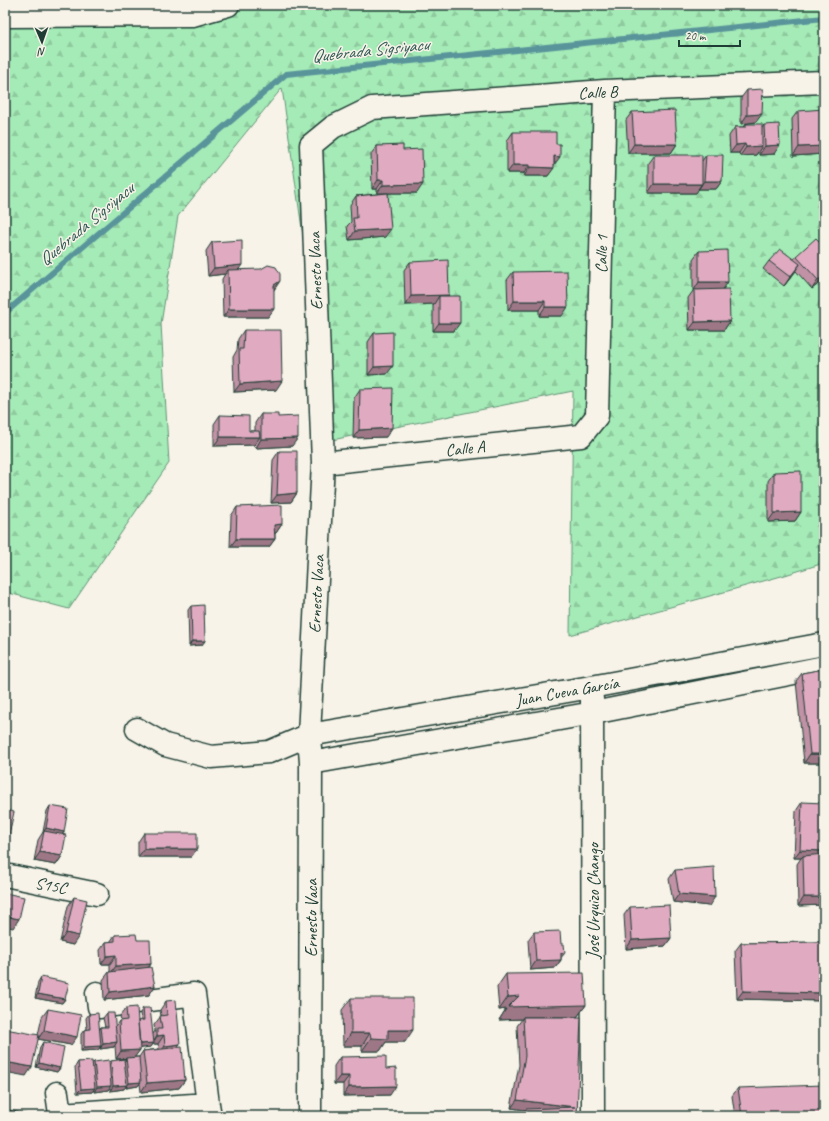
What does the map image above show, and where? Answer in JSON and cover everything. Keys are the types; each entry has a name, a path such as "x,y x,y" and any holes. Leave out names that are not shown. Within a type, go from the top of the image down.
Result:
{"street":[{"path":"5,16 193,15 228,5"},
{"name":"Calle B","path":"372,108 605,91 824,82"},
{"name":"Calle 1","path":"597,416 605,91"},
{"name":"Ernesto Vaca","path":"310,1116 311,763 309,735 323,463 311,145 333,127 372,108"},
{"name":"Calle A","path":"323,463 581,436 597,416"},
{"name":"Juan Cueva García","path":"137,729 165,745 211,757 268,752 309,735 591,687 824,644"},
{"name":"Juan Cueva García","path":"311,763 593,713 824,666"},
{"name":"José Urquizo Chango","path":"591,687 593,713 593,1116"},
{"name":"S15C","path":"5,875 97,894"},
{"path":"57,1093 60,1114 209,1110 194,994 99,1007 97,992"}],"green space":[{"path":"5,5 824,5 824,563 570,635 573,391 332,440 282,88 178,216 161,324 169,463 69,609 5,592"}],"building":[{"path":"763,89 762,114 747,115 747,90"},
{"path":"824,109 824,146 799,147 798,111"},
{"path":"675,110 677,144 634,144 632,112"},
{"path":"746,124 762,124 762,146 746,147 745,144 736,145 735,127 746,127"},
{"path":"779,124 780,145 765,146 764,125"},
{"path":"513,132 556,132 556,144 560,144 560,157 554,156 554,168 530,167 530,165 513,165"},
{"path":"403,145 403,150 422,149 423,184 383,185 383,180 378,180 377,146"},
{"path":"654,155 702,155 702,184 654,184"},
{"path":"706,155 723,155 722,181 704,181"},
{"path":"388,193 391,229 355,231 353,218 357,218 356,196"},
{"path":"816,238 824,246 824,276 818,280 796,256"},
{"path":"242,240 242,265 214,268 212,242"},
{"path":"780,249 800,264 790,277 769,261"},
{"path":"727,250 728,282 699,282 699,251"},
{"path":"448,260 449,295 411,296 410,262"},
{"path":"268,265 276,267 280,274 280,281 274,285 274,309 229,309 228,270 261,269"},
{"path":"567,271 568,307 545,307 545,301 514,301 513,272"},
{"path":"729,289 730,321 695,322 694,290"},
{"path":"439,296 460,296 460,323 439,323"},
{"path":"244,330 281,330 282,381 240,384 239,349 243,349"},
{"path":"393,332 393,366 374,367 374,333"},
{"path":"393,388 392,428 359,430 360,389"},
{"path":"261,414 278,414 278,417 298,416 298,438 261,439"},
{"path":"220,415 249,416 249,431 259,431 260,437 220,437"},
{"path":"279,451 297,451 297,493 277,495"},
{"path":"801,471 801,512 774,513 774,472"},
{"path":"282,505 282,524 274,525 275,539 236,539 237,507"},
{"path":"204,605 205,641 192,641 191,606"},
{"path":"824,669 824,754 810,754 802,673"},
{"path":"802,802 824,803 824,851 800,850"},
{"path":"50,806 68,809 64,832 46,828"},
{"path":"5,810 14,812 7,844 5,844"},
{"path":"44,831 66,835 62,856 40,852"},
{"path":"144,833 197,833 197,849 144,849"},
{"path":"824,854 824,897 804,897 803,856"},
{"path":"714,867 715,897 679,894 675,870"},
{"path":"5,893 24,897 19,919 5,916"},
{"path":"74,897 87,900 79,936 66,933"},
{"path":"669,905 671,938 632,940 630,907"},
{"path":"560,931 561,944 564,944 565,953 561,953 561,960 536,961 534,932"},
{"path":"136,934 137,940 150,940 151,964 116,966 116,955 107,956 106,942 115,941 115,935"},
{"path":"824,942 824,993 743,991 741,943"},
{"path":"151,967 155,986 110,992 109,972"},
{"path":"584,973 586,1005 508,1007 519,996 508,997 506,974"},
{"path":"41,977 69,983 65,999 38,994"},
{"path":"351,998 413,998 413,1030 388,1030 388,1039 371,1038 370,1033 351,1033"},
{"path":"176,1000 180,1044 165,1046 164,1035 157,1036 157,1029 162,1029 160,1016 167,1015 166,1001"},
{"path":"137,1007 140,1050 121,1051 119,1021 127,1020 126,1008"},
{"path":"143,1008 150,1008 154,1043 140,1044 138,1021 144,1020"},
{"path":"48,1009 81,1015 77,1037 44,1030"},
{"path":"98,1013 101,1046 84,1047 84,1030 90,1029 89,1014"},
{"path":"107,1013 114,1013 117,1042 103,1044 101,1027 108,1027"},
{"path":"523,1017 581,1017 577,1116 525,1116 526,1109 575,1107 517,1100 525,1056"},
{"path":"5,1029 39,1035 32,1067 5,1062"},
{"path":"43,1042 64,1047 60,1068 39,1063"},
{"path":"182,1047 185,1080 147,1083 143,1051"},
{"path":"386,1056 386,1069 396,1068 396,1086 349,1087 349,1076 340,1076 340,1057"},
{"path":"139,1057 141,1082 129,1083 126,1058"},
{"path":"124,1059 127,1085 113,1086 111,1061"},
{"path":"109,1060 111,1086 97,1087 94,1062"},
{"path":"92,1061 95,1088 81,1089 78,1062"},
{"path":"824,1085 824,1116 742,1116 738,1088"},
{"path":"5,1109 29,1115 5,1116"},
{"path":"198,1113 199,1116 180,1116"}],"waterway":[{"name":"Quebrada Sigsiyacu","path":"5,313 286,74 824,18"}]}
